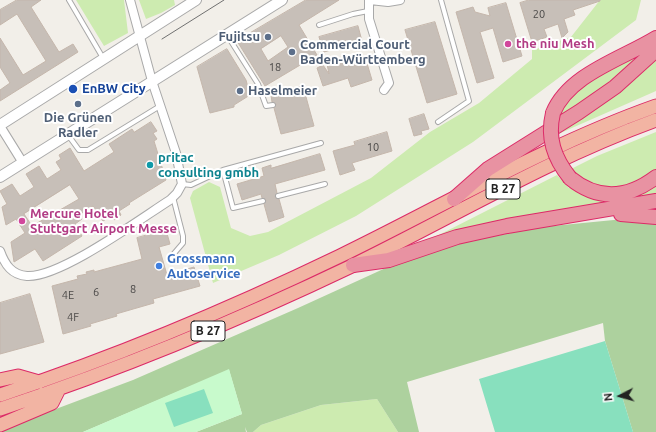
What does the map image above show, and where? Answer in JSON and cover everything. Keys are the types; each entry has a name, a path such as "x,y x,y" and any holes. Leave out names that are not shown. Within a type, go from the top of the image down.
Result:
{"highway":[{"path":"656,38 576,82 561,97 554,113 550,133 553,148 558,161 570,178 589,191 607,195 630,192 656,177"},
{"path":"454,198 488,169 615,87 656,50"},
{"name":"B 27","path":"0,395 39,382 154,338 250,298 340,256 549,150 656,106"},
{"name":"B 27","path":"0,409 59,389 182,342 238,318 354,265 548,167 615,136 656,120"},
{"path":"354,265 389,260 429,246 493,229 656,201"},
{"path":"587,213 606,215 642,214 656,217"},
{"path":"0,380 18,376 39,382"},
{"path":"0,425 52,403 59,389"}],"street":[{"path":"0,251 7,267 12,271 29,276 43,273 73,262 173,197 182,184 176,153 152,81 130,0"},
{"path":"23,163 0,125 196,0"},
{"path":"0,177 282,0"},
{"path":"384,90 389,83 369,19 369,0 379,2 400,0"}],"lane":[{"path":"69,0 104,60"},
{"path":"438,122 469,101 441,0"},
{"path":"319,25 353,14 368,11"},
{"path":"226,35 258,84 263,103 266,106 273,105"},
{"path":"68,135 79,150 88,150 161,105"},
{"path":"182,184 191,185 223,170 321,143"},
{"path":"223,170 233,208 263,201"},
{"path":"278,196 325,184"},
{"path":"171,257 183,243 184,236 173,197"}],"green space":[{"path":"76,0 124,0 128,33 104,46"},
{"path":"139,0 174,0 175,5 146,19"},
{"path":"600,0 641,0 636,20 473,142 356,216 279,255 213,283 190,198 193,191 209,182 220,187 231,228 250,236 268,232 371,178 430,132 479,103 532,59 532,50 571,37"},
{"path":"654,45 631,68 561,118 558,114 575,87"},
{"path":"656,55 656,91 540,142"},
{"path":"656,132 656,171 649,177 618,190 590,187 569,170 597,156"},
{"path":"557,175 569,188 572,187 582,193 656,182 656,197 425,242"},
{"path":"624,219 656,224 656,432 633,432 605,341 603,323 407,382 419,432 398,432 377,399 321,405 261,425 253,432 247,432 245,427 246,432 196,432 242,414 229,370 83,432 0,432 0,430 133,380 401,261 444,246 542,227"},
{"path":"605,341 633,432 495,432 479,379"},
{"path":"229,369 242,414 196,432 83,432"},
{"path":"204,389 213,413 174,427 165,403"},
{"path":"377,399 398,432 253,432 261,425 321,405"}],"building":[{"path":"17,0 41,0 31,7 59,52 73,44 78,52 0,101 0,90 10,83 0,67 0,38 23,75 46,61 17,14 0,25 0,10"},
{"path":"306,0 339,0 299,25 317,55 265,86 237,41","holes":["281,36 288,47 268,61 261,49"]},
{"path":"529,0 600,1 573,10 575,15 564,19 568,32 562,38 558,24 544,29 547,37 532,42 520,3"},
{"name":"the niu Mesh","path":"506,3 522,56 503,62 493,28 480,32 494,78 477,83 456,12 473,7 475,12 490,16 488,8"},
{"path":"435,22 457,94 427,103 405,30"},
{"path":"358,26 362,41 324,52 319,37"},
{"path":"227,49 246,80 250,95 234,105 234,107 210,113 197,67"},
{"path":"346,58 349,66 366,60 372,80 351,87 348,78 323,86 317,68 323,65 329,74 327,64"},
{"path":"303,86 314,126 281,134 274,108 276,104 272,102 271,95"},
{"path":"424,114 429,129 421,131 422,134 414,136 409,119"},
{"path":"151,122 157,131 153,133 157,139 154,141 166,180 129,203 130,204 119,211 121,215 114,220 111,216 103,221 93,206 79,215 82,219 75,224 82,236 43,261 35,249 14,262 11,242 25,233 16,219 6,225 2,207 7,204 0,191 12,184 20,196 34,187 26,174 39,166 47,179 61,170 56,162 61,159 59,155 70,148 84,171 114,152 109,144 132,129 134,132","holes":["70,185 79,199 32,226 24,214"]},
{"path":"387,132 392,151 352,163 355,170 340,175 333,151 355,145 354,142"},
{"path":"320,154 325,170 275,184 277,193 275,197 279,199 284,217 269,222 264,204 266,200 262,198 261,194 242,200 237,184 264,176 262,168 271,165 271,168"},
{"path":"166,230 170,244 159,247 167,275 194,267 200,286 153,299 154,303 116,314 117,316 90,324 91,326 63,334 52,286 78,279 77,276 87,274 86,272 94,270 94,272 142,259 137,238"},
{"path":"30,294 44,342 0,354 0,303"}],"tram line":[{"path":"162,39 224,0"}],"place":[{"name":"Fujitsu","path":"268,37"},
{"name":"the niu Mesh","path":"508,44"},
{"name":"Commercial Court Baden-Württemberg","path":"292,52"},
{"name":"EnBW City","path":"73,89"},
{"name":"Haselmeier","path":"240,91"},
{"name":"Die Grünen Radler","path":"78,104"},
{"name":"pritac consulting gmbh","path":"150,165"},
{"name":"Mercure Hotel Stuttgart Airport Messe","path":"22,221"},
{"name":"Grossmann Autoservice","path":"159,266"}]}
